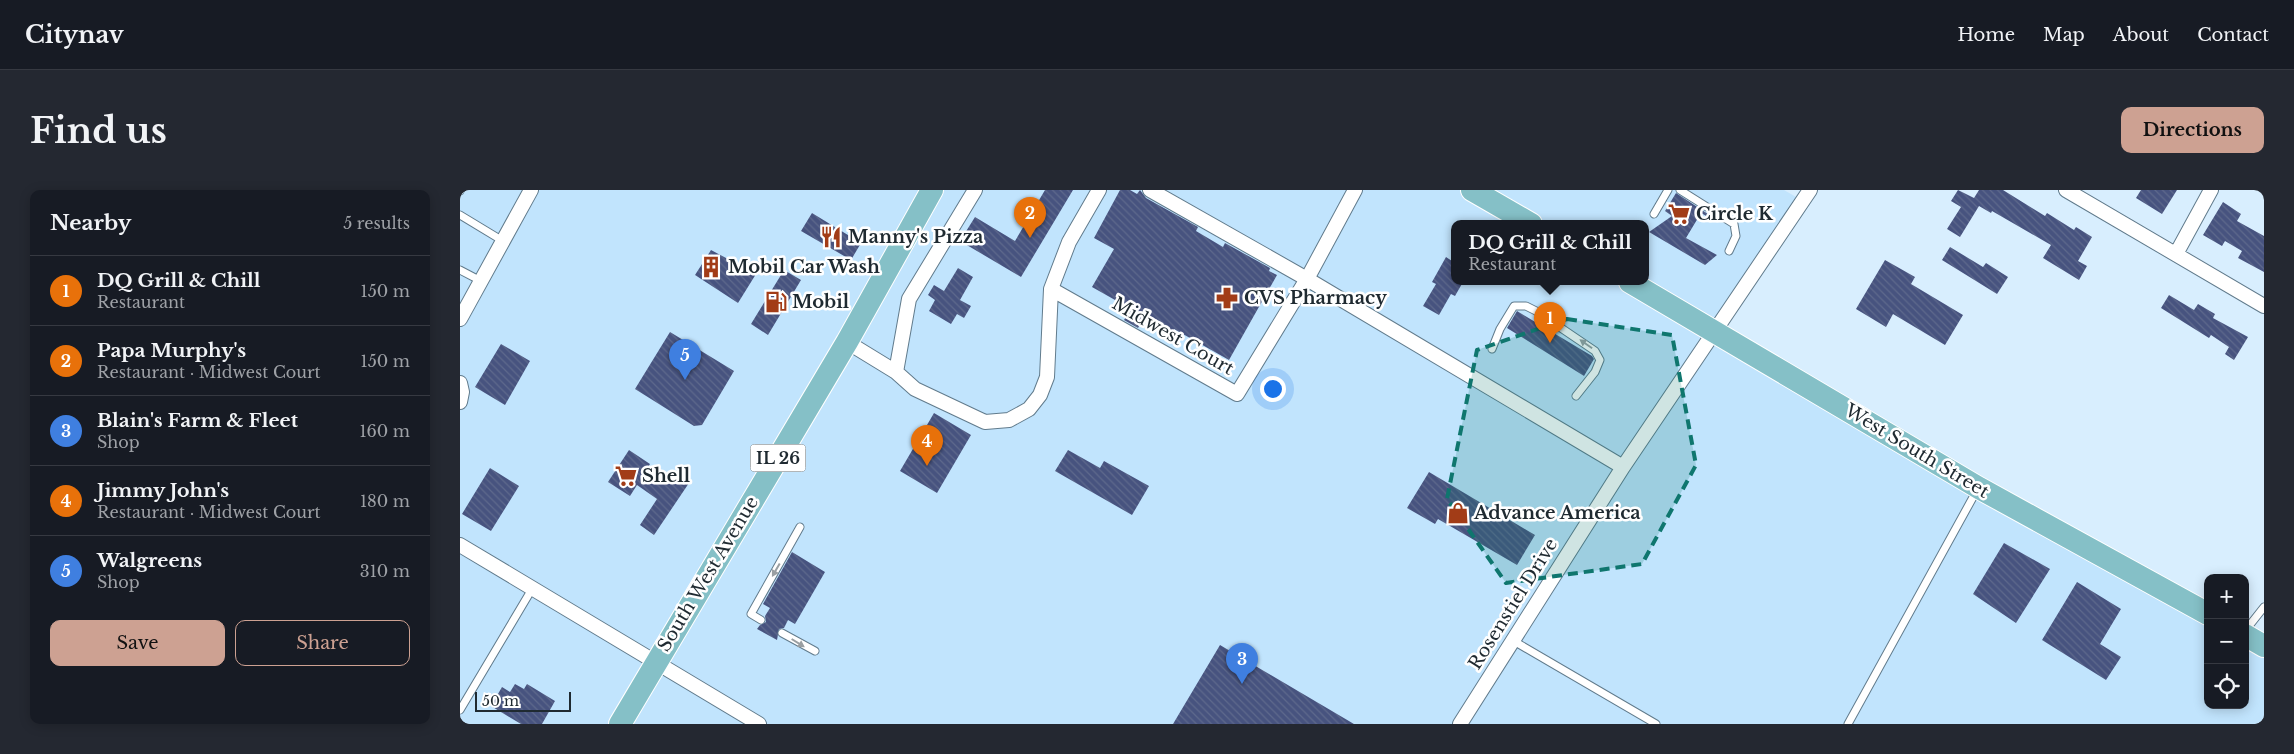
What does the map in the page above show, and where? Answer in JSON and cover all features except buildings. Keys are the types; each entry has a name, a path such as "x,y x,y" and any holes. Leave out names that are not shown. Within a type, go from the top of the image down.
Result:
{"main road":[{"name":"South West Avenue","path":"620,724 847,342 932,190"},
{"path":"1472,190 1524,220"},
{"name":"West South Street","path":"1635,285 1979,488 2204,612"},
{"path":"2249,637 2264,646"}],"street":[{"path":"460,319 532,190"},
{"path":"896,372 909,299 975,190"},
{"path":"847,342 896,372 915,389 985,422 1009,420 1029,409 1040,395 1047,377 1051,289 1069,242 1099,190"},
{"path":"1150,190 1307,279 1623,467"},
{"name":"Midwest Court","path":"1051,289 1236,394 1307,279 1355,190"},
{"name":"Rosenstiel Drive","path":"1460,724 1623,467 1810,190"},
{"path":"2066,190 2264,306"},
{"path":"2176,254 2211,190"},
{"path":"460,383 462,392 460,402"},
{"path":"460,545 759,724"}],"lane":[{"path":"1654,214 1668,190"},
{"path":"1680,190 1734,224 1736,236 1729,251"},
{"path":"460,215 503,241"},
{"path":"460,270 481,281"},
{"path":"1492,349 1500,329 1514,306 1526,306 1536,311 1595,351 1598,355 1600,360 1595,372 1576,396"},
{"path":"1848,724 1979,488"},
{"path":"761,620 751,614 800,527"},
{"path":"460,710 532,589"},
{"path":"2249,626 2264,607"},
{"path":"782,633 815,652"},
{"path":"1512,640 1656,724"}],"highlighted area":[{"path":"1567,319 1672,335 1696,465 1642,564 1506,583 1447,499 1477,350"}],"shaded area":[{"path":"460,190 1784,190 1803,201 1715,330 2204,615 2204,709 2249,709 2249,637 2264,646 2264,724 460,724"}],"place":[{"name":"Circle K","path":"1679,214"},
{"name":"Manny's Pizza","path":"831,237"},
{"name":"Papa Murphy's","path":"1030,238"},
{"name":"Mobil Car Wash","path":"711,267"},
{"name":"CVS Pharmacy","path":"1227,298"},
{"name":"Mobil","path":"776,302"},
{"name":"DQ Grill & Chill","path":"1550,343"},
{"name":"Walgreens","path":"685,380"},
{"name":"Jimmy John's","path":"927,466"},
{"name":"Shell","path":"626,476"},
{"name":"Advance America","path":"1458,513"},
{"name":"Blain's Farm & Fleet","path":"1242,684"}]}
